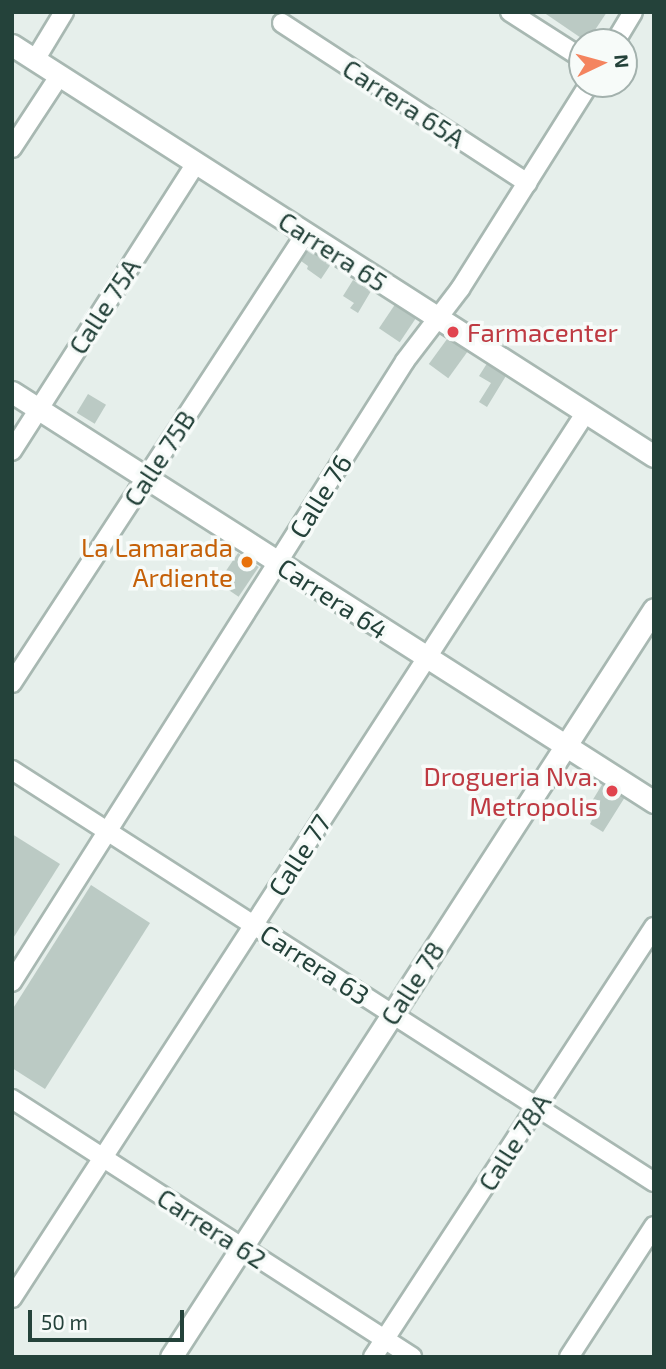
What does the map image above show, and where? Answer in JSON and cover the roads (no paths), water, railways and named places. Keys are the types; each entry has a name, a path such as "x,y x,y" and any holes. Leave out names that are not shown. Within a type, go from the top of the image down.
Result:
{"street":[{"path":"35,60 64,12"},
{"path":"510,12 568,49"},
{"path":"623,28 633,12"},
{"name":"Carrera 65A","path":"282,23 527,183"},
{"name":"Carrera 65","path":"12,45 654,456"},
{"path":"12,148 60,75"},
{"name":"Calle 76","path":"12,982 405,361 460,289 580,98"},
{"name":"Calle 75A","path":"12,451 196,163"},
{"name":"Calle 75B","path":"12,683 306,233"},
{"name":"Carrera 64","path":"12,392 654,802"},
{"name":"Calle 77","path":"12,1298 586,412"},
{"name":"Calle 78","path":"171,1357 654,609"},
{"name":"Carrera 63","path":"12,770 654,1182"},
{"name":"Calle 78A","path":"373,1357 654,927"},
{"name":"Carrera 62","path":"12,1099 412,1357"},
{"path":"569,1357 654,1226"}],"place":[{"name":"Farmacenter","path":"453,332"},
{"name":"La Lamarada Ardiente","path":"247,562"},
{"name":"Drogueria Nva. Metropolis","path":"612,791"}]}
